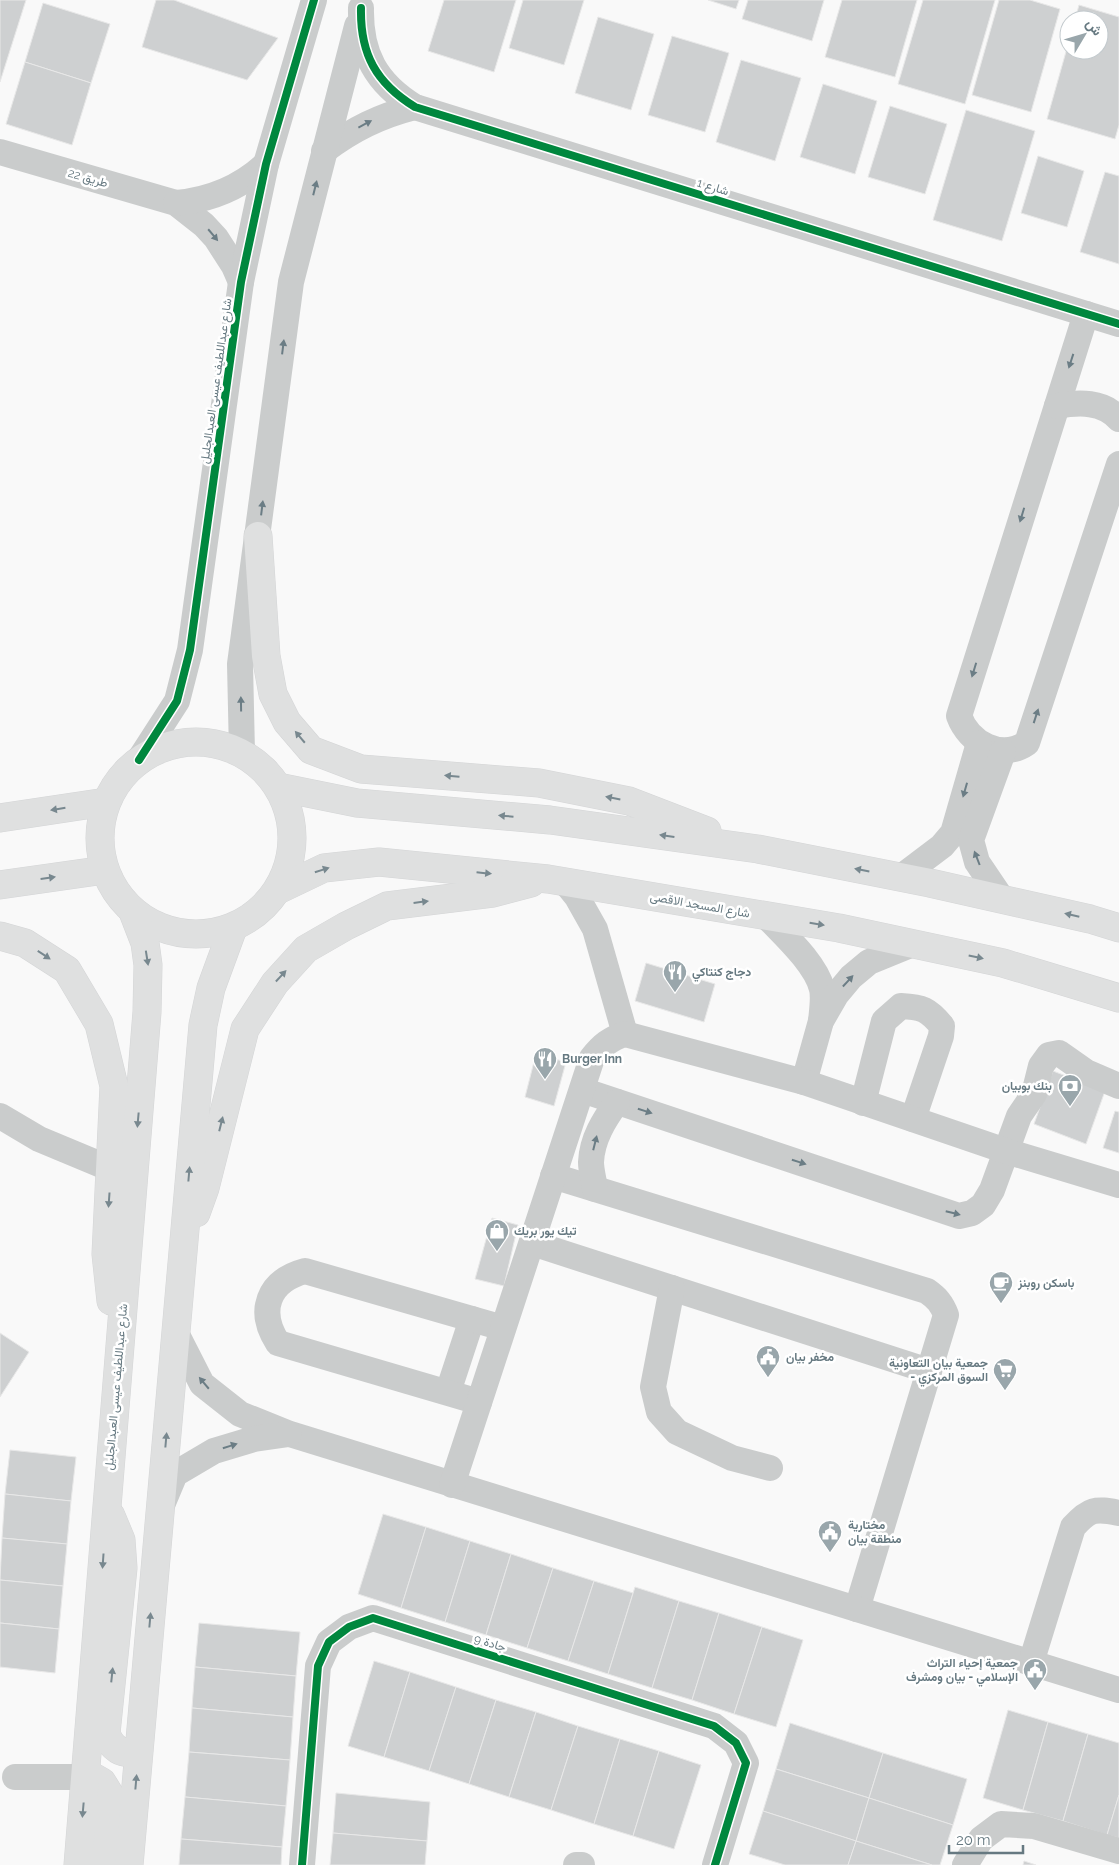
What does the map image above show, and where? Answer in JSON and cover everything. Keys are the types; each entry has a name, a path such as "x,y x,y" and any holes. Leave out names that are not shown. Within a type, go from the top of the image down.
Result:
{"main road":[{"path":"258,536 266,656 273,694 287,722 311,750 361,769 539,783 629,801 758,849"},
{"path":"190,742 216,744 242,753 262,768 278,787 289,812 293,839 289,865 278,890 266,906 233,928 199,935 164,929 133,912 116,893 105,870 100,848 100,824 106,802 120,778 139,760 163,747 190,742"},
{"path":"278,787 357,803 550,820 758,849 901,877 1090,918 1119,928"},
{"path":"0,818 106,802"},
{"name":"شارع المسجد الاقصى","path":"278,890 324,868 379,862 556,881 839,928 1003,963 1119,998"},
{"path":"0,885 105,870"},
{"path":"181,1254 205,1188 245,1029 275,983 306,949 346,926 387,906 493,893 556,881"},
{"name":"شارع عبداللطيف عيسى العبدالجليل","path":"78,1865 87,1777 106,1509 147,1012 148,965 145,943 133,912"},
{"path":"129,1865 176,1333 181,1254 203,1025 211,988 233,928"},
{"path":"0,936 25,943 67,970 99,1024 114,1086 106,1254 118,1360"},
{"path":"106,1509 118,1532 123,1554 106,1732 108,1740 118,1751 125,1753 138,1751"},
{"path":"87,1777 95,1778 102,1782 110,1795 105,1865"}],"street":[{"name":"شارع عبداللطيف عيسى العبدالجليل","path":"139,760 177,700 190,650 241,282 266,164 314,0"},
{"name":"شارع 1","path":"362,4 363,40 367,55 374,69 392,92 415,107 1119,324"},
{"path":"242,753 240,664 291,282 324,152 344,83 362,4"},
{"path":"324,152 345,135 368,122 391,113 415,107"},
{"name":"طريق 22","path":"0,152 176,203 192,202 223,193 253,176 266,164"},
{"name":"طريق 22","path":"176,203 204,224 216,238 234,266 241,282"},
{"path":"1086,314 959,716 964,728 979,743 1003,752 1018,750 1027,744 1119,464"},
{"path":"1057,406 1079,402 1099,406 1119,419"},
{"path":"901,877 942,846 954,833 979,743"},
{"path":"1002,899 977,862 971,840 1003,752"},
{"path":"556,881 577,897 595,929 625,1034"},
{"path":"767,917 800,952 818,979 822,990 821,1021 804,1082"},
{"path":"821,1021 836,995 851,977 870,962 913,944"},
{"path":"863,1103 884,1020 901,1006 914,1007 930,1012 942,1026 941,1036 913,1119"},
{"path":"452,1485 592,1058 601,1046 612,1038 625,1034 804,1082 1006,1151 1119,1185"},
{"path":"582,1090 959,1216 972,1213 983,1205 992,1190 1018,1116 1034,1094 1041,1066 1049,1055 1059,1054 1086,1072 1119,1086"},
{"path":"595,1189 591,1162 595,1141 602,1122 617,1102"},
{"path":"0,1116 39,1139 111,1169"},
{"path":"553,1176 927,1291 942,1304 946,1315 857,1609"},
{"path":"532,1243 929,1371"},
{"path":"479,1402 278,1343 268,1322 269,1298 283,1280 305,1270 503,1328"},
{"path":"672,1288 653,1387 659,1412 677,1432 732,1458 770,1468"},
{"path":"448,1392 472,1319"},
{"path":"176,1333 202,1384 240,1414 290,1434 1119,1690"},
{"path":"160,1510 175,1474 214,1451 254,1439 290,1434"},
{"path":"1032,1663 1072,1527 1083,1516 1093,1510 1119,1512"},
{"name":"جادة 9","path":"302,1865 318,1666 329,1642 349,1627 373,1618 714,1726 736,1743 746,1763 715,1865"},
{"path":"15,1777 87,1777"},
{"path":"965,1865 981,1839 1001,1824 1034,1826 1119,1851"},
{"path":"576,1865 582,1865"}],"building":[{"path":"0,0 26,0 0,82"},
{"path":"156,0 174,0 278,38 247,80 142,47"},
{"path":"444,0 516,0 494,72 428,51"},
{"path":"523,0 584,0 564,65 509,48"},
{"path":"708,0 739,0 736,9"},
{"path":"748,0 824,0 812,41 742,19"},
{"path":"842,0 917,0 895,77 825,57"},
{"path":"923,0 995,0 965,104 898,84"},
{"path":"999,0 1030,0 1060,9 1031,112 972,95"},
{"path":"43,3 110,24 91,83 25,62"},
{"path":"1079,5 1096,10 1078,10"},
{"path":"1109,14 1119,17 1119,125 1115,139 1047,119 1064,60 1109,60"},
{"path":"598,17 654,34 631,110 575,93"},
{"path":"672,36 729,53 705,132 648,115"},
{"path":"741,60 801,78 775,161 716,142"},
{"path":"25,62 91,83 72,145 6,124"},
{"path":"823,84 877,101 855,174 800,157"},
{"path":"890,106 947,124 925,194 868,177"},
{"path":"966,110 1035,131 1002,241 933,220"},
{"path":"1038,156 1084,171 1067,227 1021,213"},
{"path":"1105,172 1119,176 1119,264 1080,252"},
{"name":"دجاج كنتاكي","path":"646,963 715,984 704,1022 635,1001"},
{"name":"Burger Inn","path":"536,1054 566,1062 554,1106 525,1097"},
{"name":"بنك بوبيان","path":"1053,1071 1105,1091 1086,1144 1034,1124"},
{"path":"1115,1111 1119,1112 1119,1153 1103,1148"},
{"name":"تيك يور بريك","path":"492,1218 518,1225 504,1286 475,1279"},
{"path":"0,1333 29,1352 0,1397"},
{"path":"10,1450 76,1457 71,1501 5,1494"},
{"path":"5,1494 71,1501 67,1544 2,1538"},
{"path":"383,1514 426,1527 401,1608 358,1594"},
{"path":"426,1527 470,1541 445,1622 401,1608"},
{"path":"2,1538 67,1544 63,1586 0,1580"},
{"path":"470,1541 511,1554 486,1635 445,1622"},
{"path":"511,1554 553,1568 527,1648 486,1635"},
{"path":"553,1568 594,1581 568,1661 527,1648"},
{"path":"0,1580 63,1586 59,1629 0,1623"},
{"path":"594,1581 633,1593 608,1674 568,1661"},
{"path":"635,1587 679,1601 652,1688 608,1674"},
{"path":"679,1601 719,1613 692,1700 652,1688"},
{"path":"719,1613 762,1627 734,1714 692,1700"},
{"path":"0,1623 59,1629 55,1673 0,1667"},
{"path":"199,1623 300,1632 296,1676 195,1667"},
{"path":"762,1627 803,1640 776,1727 734,1714"},
{"path":"374,1661 410,1672 384,1757 348,1746"},
{"path":"195,1667 296,1676 293,1717 192,1708"},
{"path":"410,1672 456,1687 429,1771 384,1757"},
{"path":"456,1687 496,1700 469,1784 429,1771"},
{"path":"496,1700 536,1712 509,1797 469,1784"},
{"path":"192,1708 293,1717 290,1760 189,1752"},
{"path":"1008,1710 1048,1722 1023,1810 983,1798"},
{"path":"536,1712 578,1726 551,1810 509,1797"},
{"path":"1048,1722 1088,1734 1063,1821 1023,1810"},
{"path":"790,1723 883,1753 869,1798 776,1769"},
{"path":"578,1726 620,1739 594,1824 551,1810"},
{"path":"1088,1734 1119,1743 1119,1795 1107,1835 1063,1821"},
{"path":"620,1739 659,1751 633,1836 594,1824"},
{"path":"659,1751 701,1765 674,1849 633,1836"},
{"path":"189,1752 290,1760 286,1806 185,1797"},
{"path":"883,1753 967,1779 953,1825 869,1798"},
{"path":"776,1769 869,1798 856,1841 763,1811"},
{"path":"336,1793 430,1802 427,1841 333,1833"},
{"path":"1119,1795 1119,1838 1107,1835"},
{"path":"185,1797 286,1806 282,1847 181,1839"},
{"path":"869,1798 953,1825 940,1865 932,1865 856,1841"},
{"path":"763,1811 856,1841 848,1865 785,1865 749,1854"},
{"path":"333,1833 427,1841 425,1865 330,1865"},
{"path":"181,1839 282,1847 281,1865 179,1865"},
{"path":"856,1841 932,1865 848,1865"},
{"path":"1024,1861 1036,1865 1023,1865"}],"cycle path":[{"path":"139,760 177,701 190,650 241,282 266,164 314,0"},
{"path":"361,8 364,40 373,66 390,88 415,107 1119,324"},
{"path":"302,1865 318,1666 329,1642 349,1627 373,1618 714,1726 736,1743 746,1763 715,1865"}],"place":[{"name":"دجاج كنتاكي","path":"675,993"},
{"name":"Burger Inn","path":"545,1080"},
{"name":"بنك بوبيان","path":"1070,1107"},
{"name":"تيك يور بريك","path":"497,1252"},
{"name":"باسكن روبنز","path":"1001,1304"},
{"name":"مخفر بيان","path":"768,1378"},
{"name":"جمعية بيان التعاونية - السوق المركزي","path":"1005,1391"},
{"name":"مختارية منطقة بيان","path":"830,1553"},
{"name":"جمعية إحياء التراث الإسلامي - بيان ومشرف","path":"1035,1691"}]}
